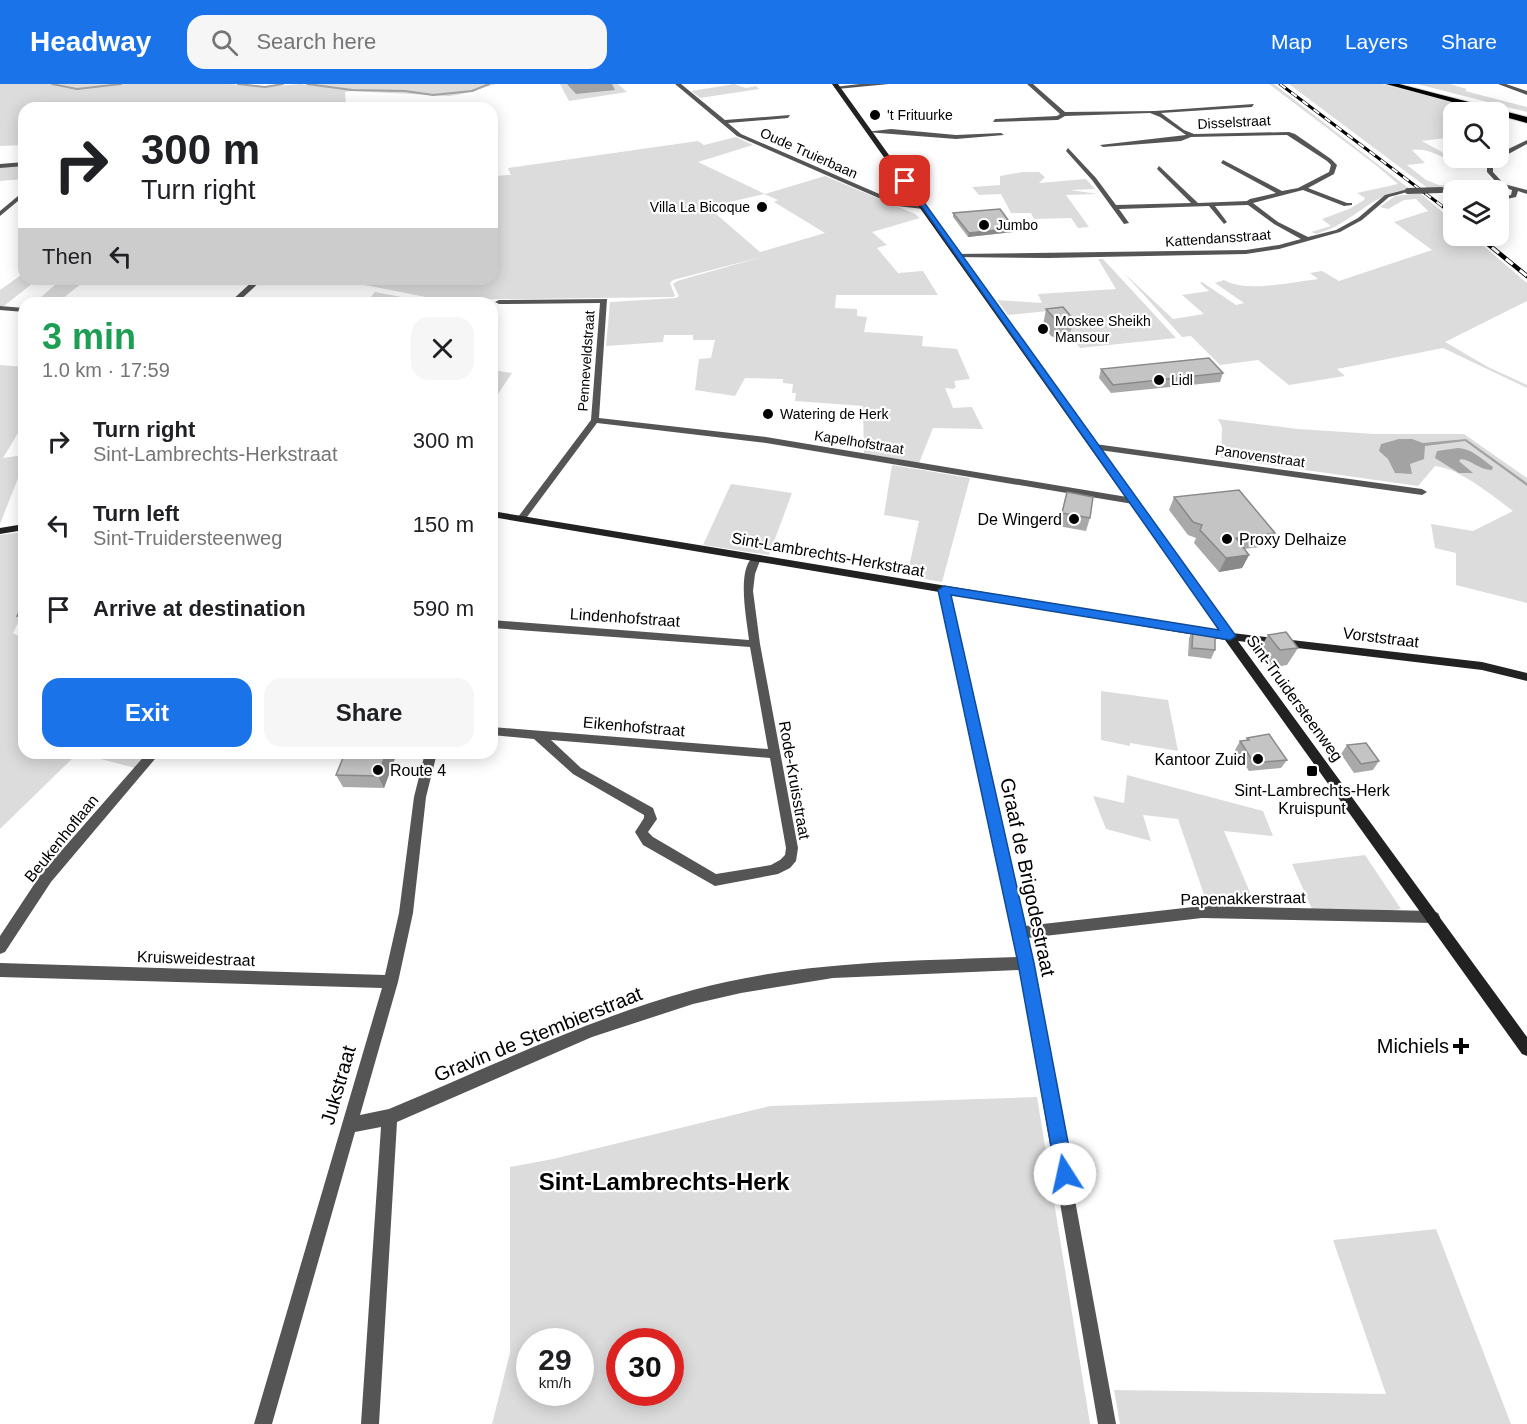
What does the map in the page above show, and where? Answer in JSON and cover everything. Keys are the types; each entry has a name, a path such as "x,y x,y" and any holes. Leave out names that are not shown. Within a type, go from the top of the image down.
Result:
{"highway":[{"path":"1390,84 1527,120"},
{"path":"1409,84 1527,115"}],"main road":[{"name":"Sint-Truidersteenweg","path":"836,86 1527,1049"},
{"name":"Sint-Lambrechts-Herkstraat","path":"498,515 1230,636"},
{"path":"0,531 18,528"},
{"name":"Vorststraat","path":"1230,636 1482,666 1527,677"}],"street":[{"name":"Oude Truierbaan","path":"678,84 748,140 890,201 907,207 923,207"},
{"path":"836,86 886,84"},
{"path":"1030,84 1059,112 1064,114 1156,112 1252,105"},
{"path":"1502,84 1527,93"},
{"name":"Disselstraat","path":"1115,207 1249,203 1252,200 1303,188 1332,173 1335,169 1329,160 1293,135 1278,132 1189,136 1156,112"},
{"path":"995,121 1058,118 1064,114"},
{"name":"Oude Truierbaan","path":"723,122 788,116"},
{"path":"869,132 891,131 956,136 1001,135"},
{"path":"1103,145 1181,139 1189,136"},
{"path":"1509,151 1527,142"},
{"path":"1068,150 1094,179 1126,223"},
{"path":"1224,161 1283,194"},
{"path":"0,166 18,164"},
{"path":"1151,169 1167,167"},
{"path":"1159,168 1196,204"},
{"path":"1303,188 1346,205 1350,204"},
{"path":"1509,188 1527,192"},
{"name":"Kattendansstraat","path":"957,256 1222,253 1279,247 1338,231 1360,219 1387,196 1408,191 1443,190"},
{"path":"1509,197 1514,196 1515,190"},
{"path":"0,214 18,198"},
{"path":"1249,203 1276,223 1308,240"},
{"path":"1211,205 1224,222"},
{"path":"239,297 252,285"},
{"name":"Penneveldstraat","path":"499,302 604,301 595,420"},
{"path":"0,308 18,310"},
{"path":"521,519 595,420"},
{"name":"Kapelhofstraat","path":"595,420 766,440 1133,501"},
{"name":"Panovenstraat","path":"1095,447 1422,492"},
{"name":"Rode-Kruisstraat","path":"536,734 577,771 649,812 651,819 641,832 648,841 715,880 773,870 785,864 792,848 755,644 748,591 750,574 756,558"},
{"name":"Graaf de Brigodestraat","path":"944,590 1026,963 1107,1424"},
{"name":"Lindenhofstraat","path":"498,624 755,644"},
{"name":"Eikenhofstraat","path":"498,731 774,754"},
{"name":"Beukenhoflaan","path":"0,948 46,878 149,759"},
{"name":"Jukstraat","path":"263,1424 391,982 406,913 420,797 430,759"},
{"name":"Papenakkerstraat","path":"1020,933 1202,912 1433,916"},
{"name":"Gravin de Stembierstraat","path":"348,1126 389,1117 591,1031 693,997 741,986 832,971 1026,963"},
{"name":"Kruisweidestraat","path":"0,970 391,982"},
{"path":"370,1424 389,1117"}],"shaded area":[{"path":"0,84 230,84 265,87 300,84 344,89 313,84 496,84 449,96 351,91 345,92 346,102 18,102 18,145 0,146"},
{"path":"560,84 618,84 627,92 569,101"},
{"path":"567,84 612,84 615,90 576,94"},
{"path":"734,84 746,88 756,86 759,89 700,98 691,91"},
{"path":"1269,84 1274,84 1411,190 1385,195 1342,223 1316,234 1311,232 1331,226 1322,219 1349,209 1364,200 1365,198 1357,193 1398,184"},
{"path":"1289,84 1382,84 1450,102 1443,102 1443,138 1422,141 1443,153 1443,157 1425,150 1412,150 1425,163 1407,165 1426,180 1443,185 1443,188 1429,189"},
{"path":"1417,84 1450,84 1467,89 1465,91 1508,102 1488,102"},
{"path":"1509,102 1527,107 1527,112 1509,107"},
{"path":"736,137 753,145 698,162 765,194 825,176 920,218 872,232 887,245 877,248 898,273 923,271 938,295 836,295 835,308 857,309 857,316 867,317 864,332 923,336 922,346 957,349 970,379 954,381 956,387 953,389 945,388 953,408 972,407 983,429 933,428 919,463 864,453 863,406 795,401 796,393 792,393 793,384 783,383 783,379 745,378 735,396 695,390 699,359 711,358 715,340 693,340 693,335 664,335 663,342 606,346 610,302 676,298 679,296 673,284 677,281 765,256 673,280 670,283 675,296 673,297 498,299 498,297 426,297 365,285 498,285 498,176 511,175 508,168 698,141 704,145","holes":["764,194 778,200 774,202 825,233 760,252 708,207"]},
{"path":"18,166 18,179 0,181 0,167"},
{"path":"1039,172 1045,177 1039,183 1086,179 1095,189 1070,190 1098,194 1066,195 1089,227 1078,228 1071,218 1034,219 1031,213 1011,213 1001,194 979,195 972,187 1000,185 1000,176"},
{"path":"1420,193 1443,213 1443,246 1484,246 1527,283 1527,301 1445,342 1488,367 1527,385 1527,388 1443,348 1337,369 1345,376 1289,385 1258,360 1220,365 1191,336 1182,337 1123,272 1173,319 1204,314 1182,295 1209,291 1200,283 1202,282 1236,305 1244,303 1215,283 1224,280 1244,286 1283,284 1318,279 1310,273 1322,271 1339,281 1432,250 1394,222 1428,211 1416,199 1404,200 1388,209 1380,207 1395,196"},
{"path":"1098,259 1103,259 1176,338 1080,348 1061,323 1048,311 1008,315 997,300 1042,303 1038,294 1116,289"},
{"path":"18,277 18,285 30,285 4,306 0,306 0,290"},
{"path":"55,285 80,285 64,297 41,297"},
{"path":"375,292 402,297 371,297"},
{"path":"0,365 18,366 18,433 3,458 18,456 18,478 0,524"},
{"path":"498,371 512,373 498,394"},
{"path":"1218,419 1298,429 1375,434 1464,434 1527,478 1527,603 1456,585 1456,553 1435,548 1431,524 1473,531 1513,511 1465,477 1435,466 1418,486 1221,458 1222,427"},
{"path":"1399,439 1412,439 1423,443 1466,439 1527,483 1527,486 1465,441 1425,446 1424,459 1410,464 1412,474 1395,473 1388,459 1379,451 1381,444"},
{"path":"1458,448 1477,455 1493,467 1492,470 1461,459 1459,461 1473,473 1459,473 1435,458 1437,451"},
{"path":"892,465 970,478 942,582 907,576 919,521 884,515"},
{"path":"731,484 792,493 769,555 703,545"},
{"path":"18,533 18,623 13,633 18,636 18,759 72,759 0,829 0,535"},
{"path":"1101,691 1168,700 1178,751 1130,743 1130,746 1101,740"},
{"path":"101,759 143,759 135,768"},
{"path":"1127,775 1263,811 1273,836 1224,831 1254,902 1208,906 1178,819 1143,815 1151,841 1106,829 1093,796 1124,803"},
{"path":"1365,855 1401,909 1312,909 1292,864"},
{"path":"1037,1097 1090,1424 492,1424 510,1353 510,1167 553,1159 770,1106"},
{"path":"1436,1229 1511,1424 1120,1424 1114,1390 1386,1394 1333,1240"}],"building":[{"name":"Jumbo","path":"1000,209 1014,228 969,233 953,213"},
{"path":"1063,307 1074,320 1060,321 1046,309"},
{"path":"1209,358 1223,373 1113,385 1101,369"},
{"path":"1239,490 1275,533 1236,538 1249,555 1226,558 1200,530 1202,525 1193,522 1174,497"},
{"path":"1067,492 1093,497 1090,518 1062,513"},
{"path":"1193,629 1215,633 1215,650 1192,648"},
{"path":"1286,632 1298,648 1280,650 1268,635"},
{"path":"1269,734 1287,760 1254,763 1240,741"},
{"path":"1366,743 1379,761 1361,764 1347,745"},
{"path":"343,759 384,759 378,776 336,775"}],"waterway":[{"path":"52,84 77,89 121,84"},
{"path":"238,84 265,87 283,84"},
{"path":"307,84 352,90 405,91 433,95 472,91 489,84"}],"railway":[{"path":"1280,84 1443,207"},
{"path":"1490,246 1527,276"}],"place":[{"name":"'t Frituurke","path":"875,115"},
{"name":"Villa La Bicoque","path":"762,207"},
{"name":"Jumbo","path":"984,225"},
{"name":"Moskee Sheikh Mansour","path":"1043,329"},
{"name":"Lidl","path":"1159,380"},
{"name":"Watering de Herk","path":"768,414"},
{"name":"De Wingerd","path":"1074,519"},
{"name":"Proxy Delhaize","path":"1227,539"},
{"name":"Kantoor Zuid","path":"1258,759"},
{"name":"Route 4","path":"378,770"},
{"name":"Sint-Lambrechts-Herk Kruispunt","path":"1312,771"},
{"name":"Michiels","path":"1461,1046"}],"district":[{"name":"Sint-Lambrechts-Herk","path":"664,1182"}],"route":[{"path":"905,181 1230,636 944,590 1026,963 1065,1174"}]}
